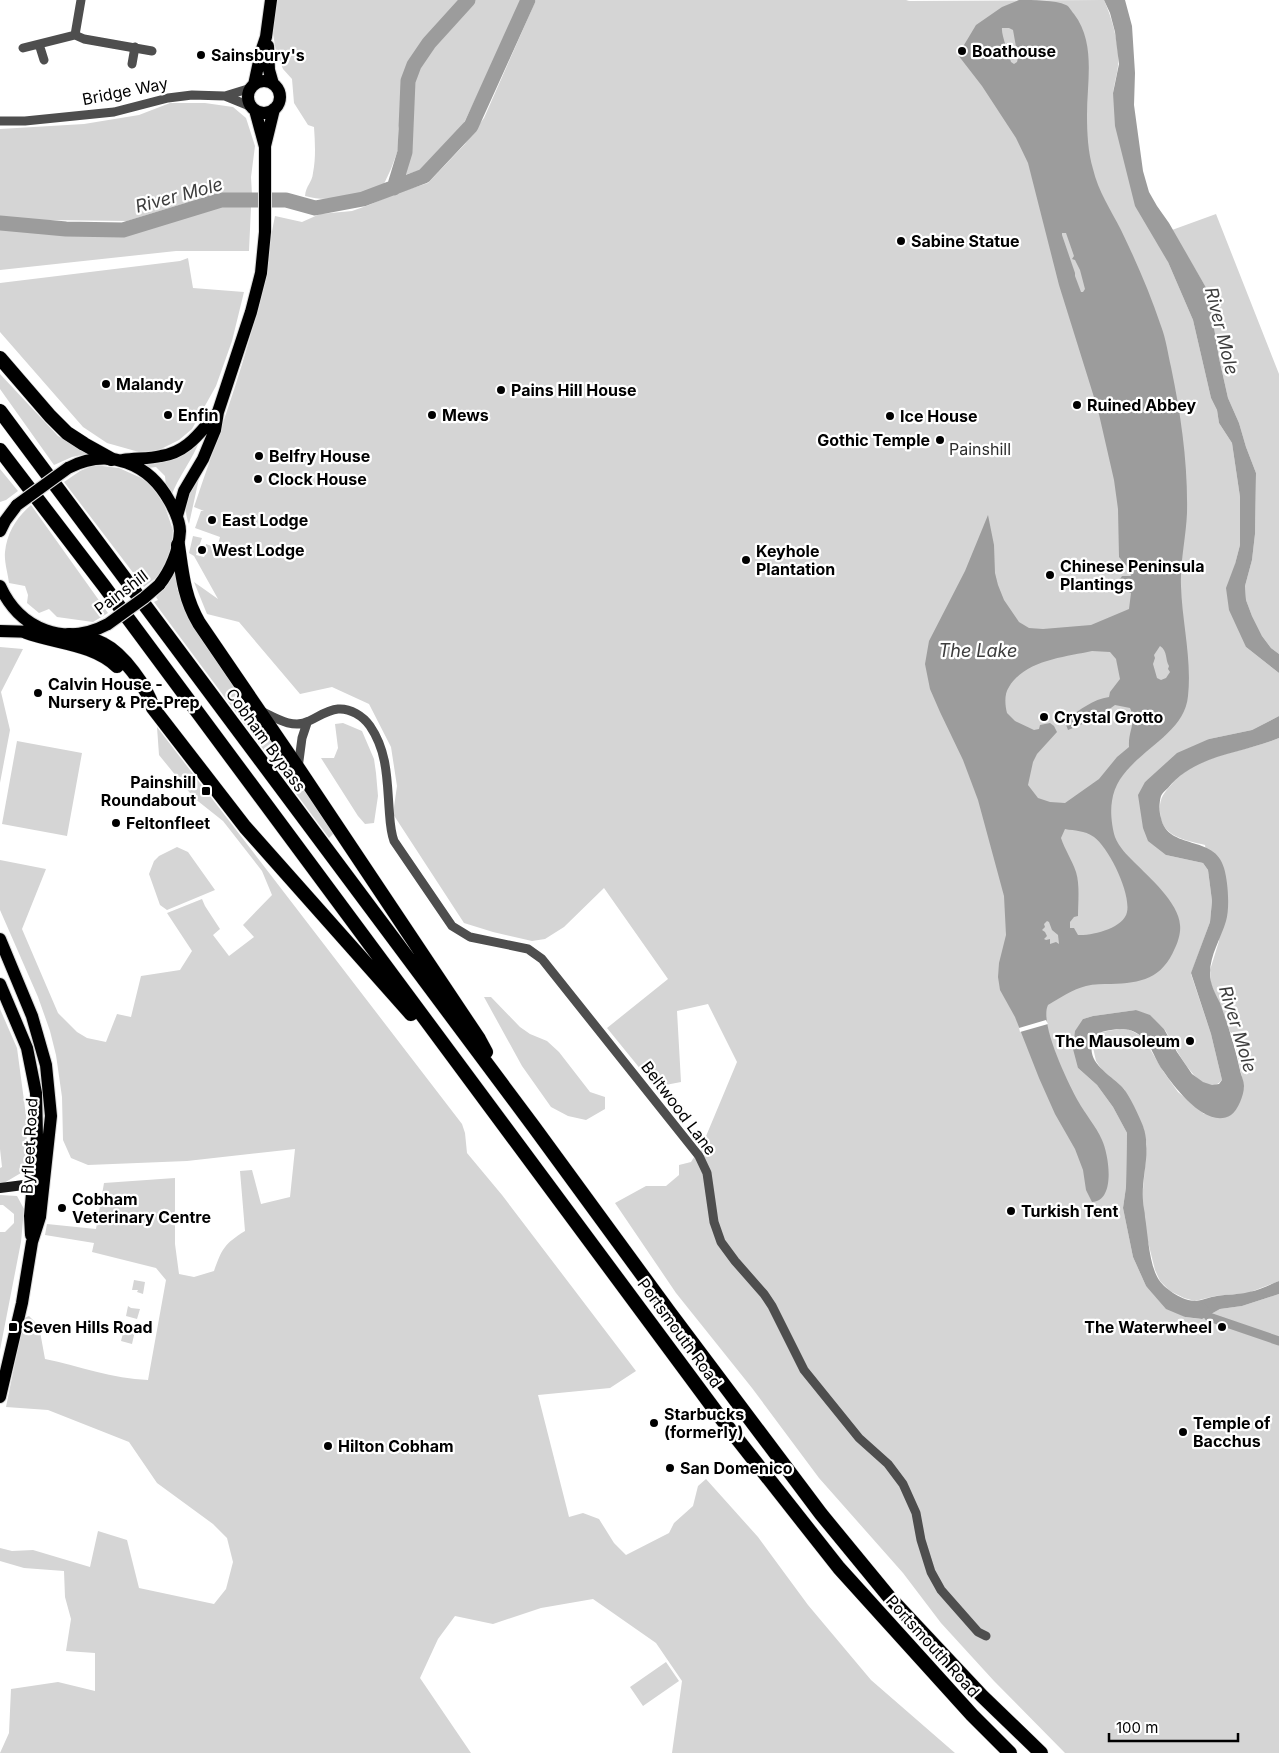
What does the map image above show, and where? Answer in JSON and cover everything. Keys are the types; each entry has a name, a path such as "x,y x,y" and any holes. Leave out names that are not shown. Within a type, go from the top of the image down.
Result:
{"highway":[{"path":"0,358 67,433 84,444 117,460"},
{"name":"Cobham Bypass","path":"0,412 504,1088"},
{"path":"0,450 104,586 472,1082"},
{"path":"178,545 184,589 191,610 479,1039 504,1088"},
{"path":"26,632 89,648 105,656 116,665 136,692 153,708 246,827 472,1082"},
{"path":"69,635 98,641 113,650 123,660 150,696 153,708"},
{"name":"Portsmouth Road","path":"472,1082 720,1417 788,1505 839,1568 972,1715 1010,1753"},
{"name":"Portsmouth Road","path":"504,1088 821,1514 890,1598 982,1696 1041,1753"}],"main road":[{"path":"265,147 248,95 253,86 266,37 271,0"},
{"path":"176,516 184,491 203,459 213,436 218,412 255,298 263,259 265,232 265,147 274,109 280,99 269,70 269,52 266,37"},
{"path":"253,86 266,81 273,84"},
{"path":"253,108 262,113 274,109"},
{"path":"0,531 17,505 68,468 84,462 160,457 180,450 197,437 218,412"},
{"name":"Painshill","path":"0,586 4,596 18,614 46,631 69,635 88,632 108,624 159,584 168,572 178,545 180,530 176,516 165,492 155,480 139,468 117,460"},
{"path":"0,631 46,631"},
{"name":"Byfleet Road","path":"0,939 32,1016 46,1065 51,1116 30,1216 32,1242 21,1306 0,1397"},
{"name":"Byfleet Road","path":"0,984 27,1048 36,1093 37,1180"},
{"path":"0,1188 37,1180"}],"street":[{"path":"75,35 81,0"},
{"path":"23,48 75,35 152,51"},
{"path":"39,44 44,60"},
{"path":"132,64 135,48"},
{"name":"Bridge Way","path":"225,96 253,86"},
{"name":"Bridge Way","path":"0,121 25,121 114,112 179,96 200,94 225,96 253,108"},
{"path":"257,708 289,723 307,723 302,738 298,768"},
{"name":"Beltwood Lane","path":"307,723 326,713 340,709 355,713 367,721 382,747 385,759 390,826 394,841 452,926 470,937 528,949 542,959 699,1156 707,1173 714,1222 721,1242 772,1306 804,1370 859,1438 888,1464 902,1484 916,1513 920,1540 931,1572 946,1596 978,1632 986,1636"}],"green space":[{"path":"277,0 462,0 442,20 408,63 404,72 402,116 398,129 398,150 391,169 380,189 325,199 305,196 314,167 314,127 308,125 294,103 292,79 283,69 276,52 272,27"},
{"path":"473,0 523,0 462,127 421,170 404,175 412,139 412,83 420,63"},
{"name":"Painshill","path":"536,0 1104,0 1110,15 1118,50 1118,66 1113,93 1168,262 1193,320 1211,398 1217,410 1219,423 1232,443 1240,497 1240,545 1235,564 1246,647 1279,673 1279,716 1252,730 1209,739 1145,782 1166,855 1203,863 1208,870 1212,901 1210,922 1191,974 1211,1034 1222,1080 1214,1085 1205,1084 1197,1078 1181,1057 1165,1030 1136,1010 1083,1019 1078,1068 1097,1085 1113,1107 1127,1133 1126,1187 1123,1208 1133,1257 1146,1286 1185,1317 1201,1319 1220,1309 1242,1306 1279,1294 1279,1753 1065,1753 994,1681 941,1623 903,1573 819,1478 752,1388 676,1293 615,1203 646,1186 666,1186 679,1175 679,1165 691,1162 704,1141 737,1062 708,1004 677,1011 681,1082 655,1087 607,1028 668,979 604,888 564,927 545,939 532,941 464,923 393,814 397,786 391,747 369,704 332,687 300,694 239,622 207,614 194,582 218,599 194,556 189,553 193,536 202,538 196,555 204,557 207,551 205,550 206,544 217,548 220,537 195,528 201,511 204,511 194,507 246,352 260,299 275,216 302,222 320,214 352,211 428,183 465,144 484,118"},
{"path":"170,103 205,103 233,107 246,118 255,146 251,177 252,195 215,194 127,221 41,220 0,217 0,129 84,124 139,115"},
{"path":"221,206 251,207 249,251 176,251 0,270 0,229 84,236 128,235"},
{"path":"1216,214 1279,374 1279,654 1271,648 1262,636 1246,600 1245,586 1252,560 1255,534 1256,473 1239,423 1228,398 1208,291 1172,230"},
{"path":"188,258 193,288 244,292 232,341 216,386 192,429 179,440 157,451 139,452 107,443 83,427 0,332 0,283 180,261"},
{"path":"0,374 58,436 92,453 72,457 54,465 0,389"},
{"path":"200,439 171,497 166,487 165,476 156,467 148,468 140,462"},
{"path":"94,465 119,468 148,481 164,504 173,530 171,552 165,571 144,587 64,482 80,471"},
{"path":"0,469 18,491 0,502"},
{"path":"200,474 189,524 186,504"},
{"path":"31,505 108,613 93,622 57,617 49,609 39,613 27,603 28,595 25,586 9,583 5,556 6,545 10,532 21,515"},
{"path":"177,568 177,588 187,615 334,833 329,838 154,602 158,600 156,597 167,585"},
{"path":"0,647 23,649 1,692 10,730 0,783"},
{"path":"343,723 362,731 374,759 378,796 374,823 365,824 358,816 321,758 334,758 338,748 335,724"},
{"path":"157,727 462,1124 467,1153 502,1195 636,1371 610,1388 538,1395 569,1517 583,1513 599,1519 614,1543 626,1555 669,1533 674,1523 693,1506 698,1486 706,1479 758,1537 808,1605 871,1680 955,1753 672,1753 682,1681 656,1643 593,1599 541,1608 493,1624 455,1616 438,1639 420,1678 471,1753 0,1753 9,1733 11,1689 58,1682 95,1691 95,1653 66,1651 71,1619 65,1597 64,1571 24,1568 0,1561 0,1548 12,1551 33,1550 90,1567 98,1531 127,1540 139,1588 214,1604 226,1589 233,1562 227,1538 213,1524 157,1483 129,1442 48,1410 6,1407 24,1318 29,1316 39,1326 45,1359 109,1375 148,1380 166,1280 156,1268 92,1252 94,1243 45,1235 47,1224 96,1229 104,1183 175,1178 175,1244 179,1274 194,1277 214,1271 219,1257 225,1248 232,1240 245,1231 240,1171 252,1170 261,1204 290,1197 295,1149 187,1161 88,1165 71,1158 63,1140 62,1097 56,1055 38,997 0,910 0,860 46,869 22,929 58,1013 77,1032 87,1038 106,1042 117,1014 131,1017 141,976 180,970 192,951 167,913 202,899 220,929 213,935 229,956 254,937 243,925 272,895 262,871 223,821 194,798 159,755"},
{"path":"1279,738 1279,1281 1248,1293 1215,1296 1195,1301 1170,1291 1160,1281 1155,1270 1147,1238 1142,1201 1147,1144 1143,1127 1124,1089 1104,1073 1096,1061 1092,1043 1102,1032 1126,1028 1143,1037 1178,1092 1204,1114 1239,1103 1244,1087 1235,1044 1211,984 1210,970 1219,941 1205,845 1182,839 1169,832 1161,820 1160,804 1164,794 1171,785 1194,766 1221,755"},
{"path":"17,741 82,753 67,836 2,824"},
{"path":"177,847 188,852 215,890 167,910 160,905 149,874 154,861 159,856"},
{"path":"484,997 491,997 520,1027 530,1034 547,1041 559,1052 590,1092 605,1097 605,1109 586,1120 568,1116 551,1107 522,1066"},
{"path":"0,1009 17,1048 27,1123 26,1170 0,1184 0,1168 2,1167 0,1149"},
{"path":"0,1195 17,1196 24,1209 21,1242 0,1350 0,1232 5,1232 14,1223 14,1214 3,1205 0,1205"},
{"path":"134,1280 145,1282 143,1294 137,1292 138,1290 132,1290"},
{"path":"128,1306 140,1309 137,1319 126,1316"},
{"path":"124,1329 135,1331 132,1344 121,1341"},
{"path":"666,1662 679,1681 643,1706 630,1687"}],"water":[{"name":"The Lake","path":"1019,0 1061,3 1069,7 1081,25 1088,50 1089,63 1087,129 1091,163 1098,185 1137,265 1163,331 1178,403 1185,458 1187,513 1181,586 1189,668 1188,696 1184,712 1175,725 1138,759 1117,785 1111,810 1113,829 1117,841 1126,854 1169,899 1178,917 1179,937 1170,958 1157,973 1132,982 1095,984 1081,987 1048,1005 1046,1014 1051,1039 1068,1081 1078,1101 1100,1135 1105,1147 1109,1176 1108,1186 1100,1200 1092,1202 1086,1190 1083,1170 1075,1149 1055,1114 1015,1017 1000,990 998,977 999,963 1006,935 1004,896 978,800 963,760 930,689 925,664 929,641 965,571 988,515 994,545 995,573 998,585 1004,600 1019,622 1029,628 1043,629 1091,625 1129,609 1131,593 1121,590 1119,587 1122,576 1131,576 1129,569 1119,557 1118,509 1114,480 1098,410 1059,285 1028,163 1016,138 982,86 958,55 976,25 1002,7","holes":["1002,28 1013,30 1018,58 1014,64 1011,62","1062,233 1066,233 1074,256 1072,259 1075,260 1080,270 1085,289 1083,292 1081,292 1062,235","1160,646 1164,650 1169,666 1170,672 1166,678 1161,680 1157,678 1153,664 1154,655","1092,651 1110,652 1116,659 1120,679 1110,692 1109,697 1092,702 1067,719 1065,722 1068,730 1097,718 1115,705 1130,708 1133,718 1129,747 1117,757 1099,779 1065,803 1050,802 1038,798 1028,785 1033,762 1037,754 1057,732 1054,726 1050,723 1040,725 1039,729 1034,730 1015,721 1007,713 1005,703 1006,693 1016,678 1035,665","1065,829 1087,833 1094,837 1106,851 1118,872 1126,894 1127,912 1125,918 1107,930 1084,935 1078,935 1074,928 1070,928 1070,922 1074,917 1078,916 1078,882 1061,838","1047,921 1049,922 1052,930 1058,935 1059,944 1056,942 1050,944 1050,939 1044,939 1047,936 1042,930 1045,927 1044,924"]},
{"path":"1104,0 1125,0 1132,26 1135,73 1134,105 1143,171 1149,192 1208,291 1228,398 1239,423 1256,473 1255,534 1252,560 1245,586 1246,600 1262,636 1271,648 1279,654 1279,673 1246,647 1229,610 1226,588 1240,545 1240,497 1232,443 1219,423 1217,410 1211,398 1193,320 1168,262 1135,206 1115,126 1113,93 1119,64 1115,32"},
{"path":"1279,716 1279,738 1205,761 1179,777 1164,792 1160,801 1160,816 1165,828 1173,835 1211,850 1219,857 1227,880 1227,916 1210,966 1210,977 1229,1028 1244,1082 1243,1094 1234,1113 1222,1118 1212,1117 1193,1105 1176,1088 1161,1068 1145,1040 1134,1031 1115,1029 1098,1034 1093,1041 1093,1056 1096,1062 1126,1092 1146,1135 1143,1203 1151,1258 1159,1280 1175,1294 1191,1301 1241,1294 1279,1281 1279,1294 1242,1306 1220,1309 1202,1319 1185,1317 1166,1309 1146,1286 1133,1257 1123,1208 1126,1187 1127,1133 1113,1107 1097,1085 1078,1068 1073,1049 1075,1031 1083,1019 1136,1010 1150,1015 1164,1029 1192,1074 1203,1082 1212,1085 1219,1084 1222,1080 1211,1034 1191,973 1210,922 1212,901 1208,870 1203,863 1166,855 1148,841 1143,828 1138,795 1145,782 1177,753 1209,739 1252,730"}],"pier":[{"path":"1046,1020 1048,1024 1020,1032 1019,1028"}],"waterway":[{"name":"River Mole","path":"394,188 405,152 408,81 414,65 429,43 468,0"},
{"name":"River Mole","path":"0,223 66,229 123,230 221,200 286,200 315,208 363,199 424,176 471,126 528,0"},
{"path":"1203,1308 1209,1317 1279,1341"}],"place":[{"name":"Boathouse","path":"962,51"},
{"name":"Sainsbury's","path":"201,55"},
{"name":"Sabine Statue","path":"901,241"},
{"name":"Malandy","path":"106,384"},
{"name":"Pains Hill House","path":"501,390"},
{"name":"Ruined Abbey","path":"1077,405"},
{"name":"Enfin","path":"168,415"},
{"name":"Mews","path":"432,415"},
{"name":"Ice House","path":"890,416"},
{"name":"Gothic Temple","path":"940,440"},
{"name":"Belfry House","path":"259,456"},
{"name":"Clock House","path":"258,479"},
{"name":"East Lodge","path":"212,520"},
{"name":"West Lodge","path":"202,550"},
{"name":"Keyhole Plantation","path":"746,560"},
{"name":"Chinese Peninsula Plantings","path":"1050,575"},
{"name":"Calvin House - Nursery & Pre-Prep","path":"38,693"},
{"name":"Crystal Grotto","path":"1044,717"},
{"name":"Painshill Roundabout","path":"206,791"},
{"name":"Feltonfleet","path":"116,823"},
{"name":"The Mausoleum","path":"1190,1041"},
{"name":"Cobham Veterinary Centre","path":"62,1208"},
{"name":"Turkish Tent","path":"1011,1211"},
{"name":"Seven Hills Road","path":"13,1327"},
{"name":"The Waterwheel","path":"1222,1327"},
{"name":"Starbucks (formerly)","path":"654,1423"},
{"name":"Temple of Bacchus","path":"1183,1432"},
{"name":"Hilton Cobham","path":"328,1446"},
{"name":"San Domenico","path":"670,1468"}]}
